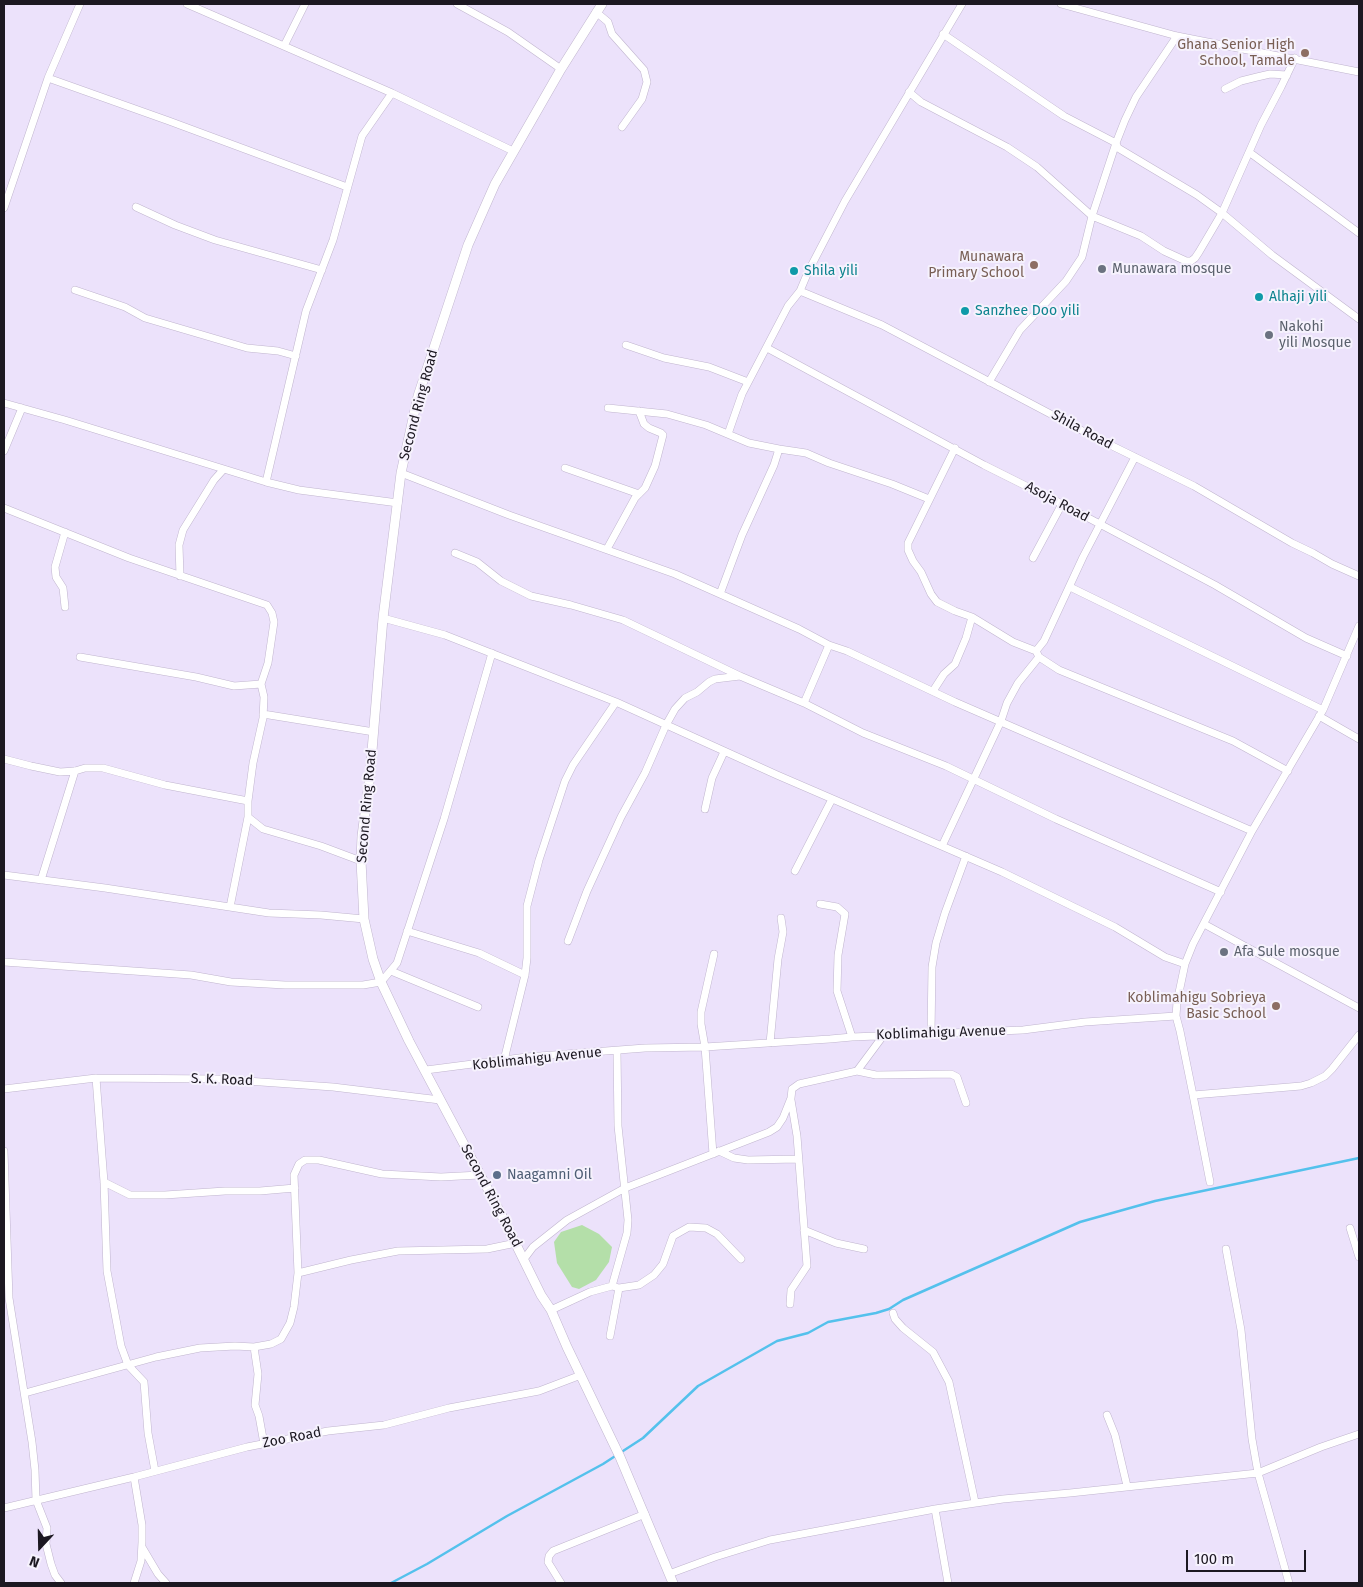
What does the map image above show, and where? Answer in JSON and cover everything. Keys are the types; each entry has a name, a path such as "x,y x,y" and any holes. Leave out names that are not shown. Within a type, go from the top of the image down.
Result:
{"street":[{"path":"4,208 48,78 80,4"},
{"path":"189,4 392,93 513,151"},
{"path":"284,46 305,4"},
{"path":"457,4 508,32 561,68"},
{"path":"728,434 748,382 788,306 800,291 845,201 962,4"},
{"path":"1061,4 1177,36 1359,72"},
{"path":"599,8 608,22 612,34 644,70 647,82 642,99 622,127"},
{"name":"Second Ring Road","path":"599,8 561,68 495,184 468,246 418,396 402,473 383,618 361,861 364,920 373,959 381,982 409,1041 516,1243 541,1295 551,1310 620,1457 673,1583"},
{"path":"943,34 1064,116 1116,143 1118,148 1161,172 1222,213 1272,255 1359,318"},
{"path":"989,382 1020,330 1072,274 1082,257 1092,216 1116,143 1136,97 1177,36"},
{"path":"909,92 921,102 1007,147 1037,167 1092,216 1141,236 1164,251 1190,261 1195,258 1222,213 1249,152 1295,58"},
{"path":"1225,88 1241,81 1270,74 1287,75"},
{"path":"48,78 169,120 347,187"},
{"path":"266,482 306,311 333,240 362,136 392,93"},
{"path":"1249,152 1359,233"},
{"path":"136,207 175,225 215,240 322,270"},
{"path":"74,290 125,307 145,318 247,348 278,351 296,356"},
{"name":"Shila Road","path":"800,291 882,325 1214,497 1261,526 1332,564 1359,576"},
{"path":"626,345 664,358 709,367 748,382"},
{"name":"Asoja Road","path":"767,348 984,465 1215,585 1306,638 1347,656"},
{"path":"4,403 266,482 308,491 398,503"},
{"path":"4,451 22,408"},
{"path":"608,408 668,414 749,443 806,454 929,499"},
{"path":"607,549 634,498 645,488 655,466 663,435 644,424 639,411"},
{"path":"954,448 910,538 908,550 937,602 972,617 1013,642 1038,654 1059,670 1233,741 1288,771"},
{"path":"720,594 742,535 774,466 779,449"},
{"path":"942,846 1001,721 1007,703 1038,654 1135,457"},
{"path":"566,468 639,494"},
{"path":"180,576 179,545 183,530 188,519 214,480 223,470"},
{"path":"402,473 509,515 675,574 933,691 1252,831"},
{"path":"1033,558 1062,504"},
{"path":"4,508 130,558 267,606 272,613 274,622 268,662 261,684 264,697 263,714 253,763 248,817 230,907"},
{"path":"65,532 55,567 56,577 63,588 65,607"},
{"path":"455,553 477,562 502,581 531,596 623,620 740,676 804,703 863,733 974,778 1056,819 1221,892"},
{"path":"1070,587 1321,713 1359,739"},
{"path":"933,691 944,674 955,664 966,638 972,617"},
{"path":"383,618 445,635 616,702 724,752 1002,872 1115,927 1165,957 1184,964"},
{"path":"1210,1182 1176,1016 1184,964 1192,944 1252,831 1321,713 1359,626"},
{"path":"804,703 830,645"},
{"path":"4,962 190,975 231,982 284,985 363,985 381,982 397,963 444,819 492,653"},
{"path":"80,658 188,675 234,686 261,684"},
{"path":"568,941 587,891 621,817 675,709 685,698 715,679 740,676"},
{"path":"504,1060 525,975 527,958 527,906 539,860 562,789 573,765 616,702"},
{"path":"263,714 374,732"},
{"path":"705,809 712,778 724,752"},
{"path":"4,758 60,772 85,768 103,768 165,785 248,801"},
{"path":"41,880 75,771"},
{"path":"795,871 832,799"},
{"path":"248,817 263,829 321,846 361,861"},
{"path":"931,1033 932,967 936,944 966,856"},
{"path":"4,875 269,912 364,920"},
{"path":"820,904 837,907 845,914 838,955 837,991 852,1036"},
{"path":"770,1044 778,959 783,932 781,918"},
{"path":"1204,924 1359,1008"},
{"path":"407,931 479,953 525,975"},
{"path":"714,954 701,1012 701,1024 716,1153"},
{"path":"392,971 478,1007"},
{"name":"Koblimahigu Avenue","path":"426,1070 504,1060 645,1048 770,1044 852,1036 1022,1030 1085,1022 1176,1016"},
{"path":"1193,1095 1291,1087 1311,1083 1325,1076 1359,1035"},
{"path":"857,1071 883,1036"},
{"path":"610,1336 616,1287 615,1273 627,1233 628,1220 618,1126 617,1051"},
{"path":"790,1304 791,1290 806,1266 798,1159 791,1098 792,1089 799,1084 857,1071 876,1075 951,1074 957,1077 966,1103"},
{"path":"96,1078 104,1182 107,1271 121,1346 128,1365 144,1382 148,1433 155,1471"},
{"name":"S. K. Road","path":"4,1089 96,1078 218,1079 333,1087 440,1100"},
{"path":"524,1259 533,1247 567,1220 625,1188 769,1132 777,1127 783,1118 791,1098"},
{"path":"4,1151 7,1298 25,1393 35,1470 36,1500 47,1528 46,1544 51,1564 55,1575 61,1583"},
{"path":"716,1153 748,1160 798,1159"},
{"path":"25,1393 156,1357 200,1348 254,1347 271,1344 281,1338 286,1331 294,1307 298,1273 294,1175 299,1164 305,1160 312,1159 382,1174 441,1177 480,1175"},
{"path":"104,1182 130,1195 165,1196 295,1188"},
{"path":"551,1310 590,1292 639,1285 654,1276 663,1264 673,1236 689,1227 706,1228 717,1234 741,1259"},
{"path":"1350,1228 1359,1257"},
{"path":"804,1230 836,1243 864,1249"},
{"path":"298,1273 398,1250 487,1249 516,1243"},
{"path":"1226,1249 1242,1330 1252,1439 1258,1473 1289,1583"},
{"path":"893,1313 895,1319 903,1328 933,1352 946,1375 975,1502"},
{"path":"254,1347 258,1374 255,1405 264,1444"},
{"name":"Zoo Road","path":"4,1508 264,1444 328,1431 384,1425 448,1408 539,1391 581,1375"},
{"path":"1107,1415 1115,1436 1127,1486"},
{"path":"669,1574 770,1540 975,1502 1258,1473 1321,1447 1359,1434"},
{"path":"134,1477 142,1525 141,1561 134,1583"},
{"path":"935,1509 948,1583"},
{"path":"562,1583 548,1562 549,1556 553,1551 645,1514"},
{"path":"142,1548 158,1574 166,1583"}],"green space":[{"path":"582,1225 599,1234 612,1247 609,1262 596,1280 579,1289 572,1287 557,1263 554,1242 561,1232"}],"waterway":[{"path":"391,1583 427,1564 507,1516 603,1464 643,1438 698,1386 777,1341 808,1333 828,1322 889,1309 903,1300 1080,1222 1155,1201 1359,1158"}],"place":[{"name":"Ghana Senior High School, Tamale","path":"1305,53"},
{"name":"Munawara Primary School","path":"1034,265"},
{"name":"Munawara mosque","path":"1102,269"},
{"name":"Shila yili","path":"794,271"},
{"name":"Alhaji yili","path":"1259,297"},
{"name":"Sanzhee Doo yili","path":"965,311"},
{"name":"Nakohi yili Mosque","path":"1269,335"},
{"name":"Afa Sule mosque","path":"1224,952"},
{"name":"Koblimahigu Sobrieya Basic School","path":"1276,1006"},
{"name":"Naagamni Oil","path":"497,1175"}]}
